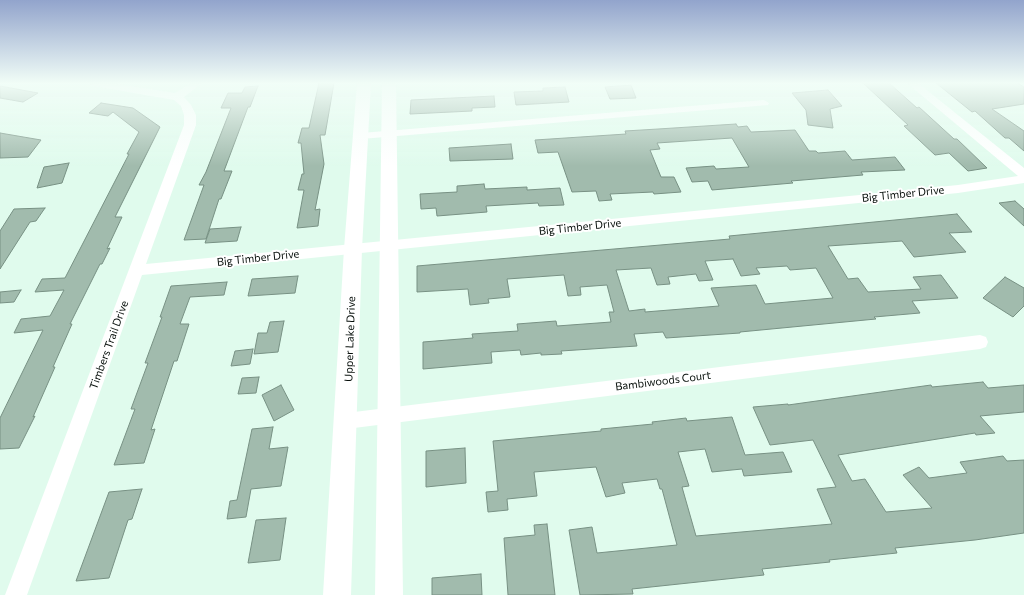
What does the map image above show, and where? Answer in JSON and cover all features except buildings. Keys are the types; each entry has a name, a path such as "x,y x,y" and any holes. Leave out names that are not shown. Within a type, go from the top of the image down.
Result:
{"street":[{"name":"Timbers Trail Drive","path":"16,595 190,125 188,111"},
{"name":"Upper Lake Drive","path":"337,595 353,249 362,111"},
{"path":"388,111 389,595"},
{"path":"361,136 670,111"},
{"path":"946,111 1024,174"},
{"name":"Big Timber Drive","path":"136,270 942,190 1024,179"},
{"name":"Bambiwoods Court","path":"346,421 980,342"}]}
